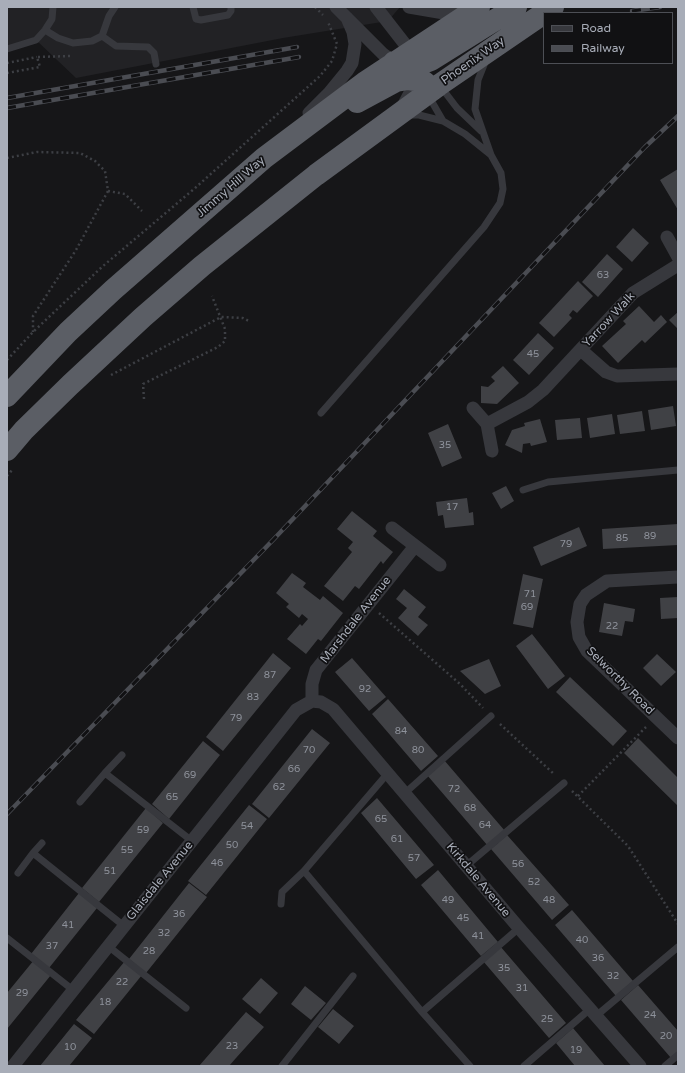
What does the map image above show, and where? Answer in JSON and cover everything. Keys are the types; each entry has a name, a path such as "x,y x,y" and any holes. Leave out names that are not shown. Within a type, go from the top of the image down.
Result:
{"highway":[{"path":"416,72 516,7"},
{"name":"Jimmy Hill Way","path":"7,396 68,332 113,290 264,158 416,72 471,10"},
{"name":"Phoenix Way","path":"395,117 416,72 492,47 543,14"},
{"path":"7,450 24,430 70,385 202,266 316,175 395,117"}],"street":[{"path":"336,7 347,18 416,72"},
{"path":"376,7 416,72"},
{"path":"409,7 444,13 471,10"},
{"path":"264,158 330,93 347,72 352,63 355,44 353,32 347,18"},
{"path":"667,237 678,257"},
{"name":"Yarrow Walk","path":"487,424 528,402 543,390 633,293 678,265"},
{"name":"Yarrow Walk","path":"581,350 606,372 617,376 678,374"},
{"path":"473,408 487,424 492,451"},
{"path":"392,528 440,565"},
{"name":"Marshdale Avenue","path":"312,701 312,684 316,670 415,546"},
{"name":"Selworthy Road","path":"678,577 607,581 586,595 580,604 577,622 579,637 587,651 678,738"},
{"name":"Kirkdale Avenue","path":"312,701 321,702 333,709 518,928 640,1066"},
{"name":"Glaisdale Avenue","path":"13,1066 296,710 312,701"}],"lane":[{"path":"7,49 36,40 52,19 53,7"},
{"path":"45,30 73,43 92,41 102,36 109,16 115,7"},
{"path":"193,7 196,18 201,20 228,15 231,11 231,7"},
{"path":"102,36 116,46 148,47 154,53 156,64"},
{"path":"321,413 484,227 500,203 503,189 501,173 491,155 475,109 478,80 492,47"},
{"path":"416,72 482,132"},
{"path":"416,72 443,122"},
{"path":"395,117 419,115 443,122 465,134 491,155"},
{"path":"523,490 548,482 678,470"},
{"path":"404,793 491,716"},
{"path":"80,802 122,755"},
{"path":"105,773 192,841"},
{"path":"281,904 282,892 304,871 388,774"},
{"path":"466,866 564,783"},
{"path":"18,873 42,843"},
{"path":"33,853 124,926"},
{"path":"304,871 422,1012 470,1066"},
{"path":"422,1012 518,928"},
{"path":"7,938 73,990"},
{"path":"108,946 186,1008"},
{"path":"524,1066 678,947"},
{"path":"282,1066 353,976"},
{"path":"665,1066 678,1055"}],"path":[{"path":"7,360 33,332 103,266 194,189 320,76 332,61 337,44 329,22 315,7"},
{"path":"7,63 37,57 74,56 73,43"},
{"path":"7,73 40,67 37,57"},
{"path":"7,158 37,152 80,153 94,161 105,171 108,191 76,250 33,316 33,332"},
{"path":"108,191 125,194 142,211"},
{"path":"144,399 144,384 218,347 225,341 225,329 212,296"},
{"path":"107,376 221,317 243,318 249,321"},
{"path":"368,604 460,684 491,716 578,796 628,846 678,924"},
{"path":"578,796 655,716"}],"shaded area":[{"path":"7,7 400,7 388,21 283,38 76,78 36,40 7,49"}],"building":[{"path":"678,169 678,210 660,180"},
{"path":"633,228 649,243 632,262 616,247"},
{"path":"607,254 623,269 598,297 582,282"},
{"path":"578,281 593,296 577,313 573,310 569,315 572,318 554,337 539,323"},
{"path":"639,306 654,322 661,315 667,322 645,343 642,340 618,363 602,346 626,324 623,321"},
{"path":"678,312 678,329 669,320"},
{"path":"538,333 554,348 529,375 513,360"},
{"path":"503,366 519,383 497,404 481,403 481,386 488,387 495,381 491,377"},
{"path":"673,406 676,426 651,430 648,410"},
{"path":"642,411 645,431 620,434 617,415"},
{"path":"612,414 615,434 590,438 587,418"},
{"path":"580,418 582,438 557,440 555,420"},
{"path":"540,419 547,442 531,446 530,443 523,444 522,453 505,445 512,430 525,426 524,423"},
{"path":"448,424 462,458 442,467 428,433"},
{"path":"506,486 514,501 501,509 492,493"},
{"path":"467,498 469,513 473,512 474,525 445,528 443,515 438,516 436,502"},
{"path":"352,511 377,531 373,536 393,552 383,564 381,561 359,589 355,586 343,601 324,586 352,552 348,548 353,542 337,529"},
{"path":"678,524 678,545 603,549 602,529"},
{"path":"579,527 587,546 541,566 533,547"},
{"path":"292,573 306,583 303,587 320,600 323,596 343,613 321,641 318,639 306,654 287,639 300,624 302,626 308,619 302,614 299,618 286,607 289,604 276,593"},
{"path":"523,574 543,579 533,628 513,624"},
{"path":"404,589 426,607 418,617 428,625 418,636 398,618 407,608 396,599"},
{"path":"678,597 678,618 661,619 660,598"},
{"path":"604,603 635,609 633,622 625,621 622,636 599,632"},
{"path":"532,634 565,676 548,689 516,646"},
{"path":"273,653 291,668 223,751 206,737"},
{"path":"657,654 676,672 661,686 643,668"},
{"path":"352,658 386,697 369,711 335,672"},
{"path":"489,659 501,686 485,694 460,671"},
{"path":"570,677 627,731 613,746 556,692"},
{"path":"388,699 438,756 421,771 372,714"},
{"path":"312,729 330,743 269,818 252,804"},
{"path":"638,738 678,778 678,806 624,753"},
{"path":"203,741 220,755 169,819 152,804"},
{"path":"444,760 505,831 488,846 427,775"},
{"path":"377,798 434,865 416,879 361,813"},
{"path":"249,805 267,819 206,895 188,881"},
{"path":"146,808 163,823 99,902 82,888"},
{"path":"507,835 569,905 552,920 491,849"},
{"path":"438,870 498,942 481,956 421,885"},
{"path":"189,883 207,897 146,973 129,959"},
{"path":"79,893 97,908 49,968 31,954"},
{"path":"572,910 633,981 616,996 555,925"},
{"path":"500,946 566,1023 549,1038 483,961"},
{"path":"34,960 51,975 7,1029 7,993"},
{"path":"125,961 142,975 94,1034 76,1020"},
{"path":"261,978 278,993 260,1014 242,999"},
{"path":"638,985 678,1031 678,1052 671,1058 621,1000"},
{"path":"305,986 326,1003 311,1020 291,1004"},
{"path":"333,1009 354,1026 339,1044 318,1027"},
{"path":"246,1012 264,1027 229,1066 199,1066"},
{"path":"74,1024 92,1038 69,1066 40,1066"},
{"path":"573,1028 605,1066 575,1066 556,1043"}],"railway":[{"path":"632,11 660,7"},
{"path":"7,98 297,47"},
{"path":"7,108 299,57"},
{"path":"7,814 273,540 645,147 678,116"}]}
